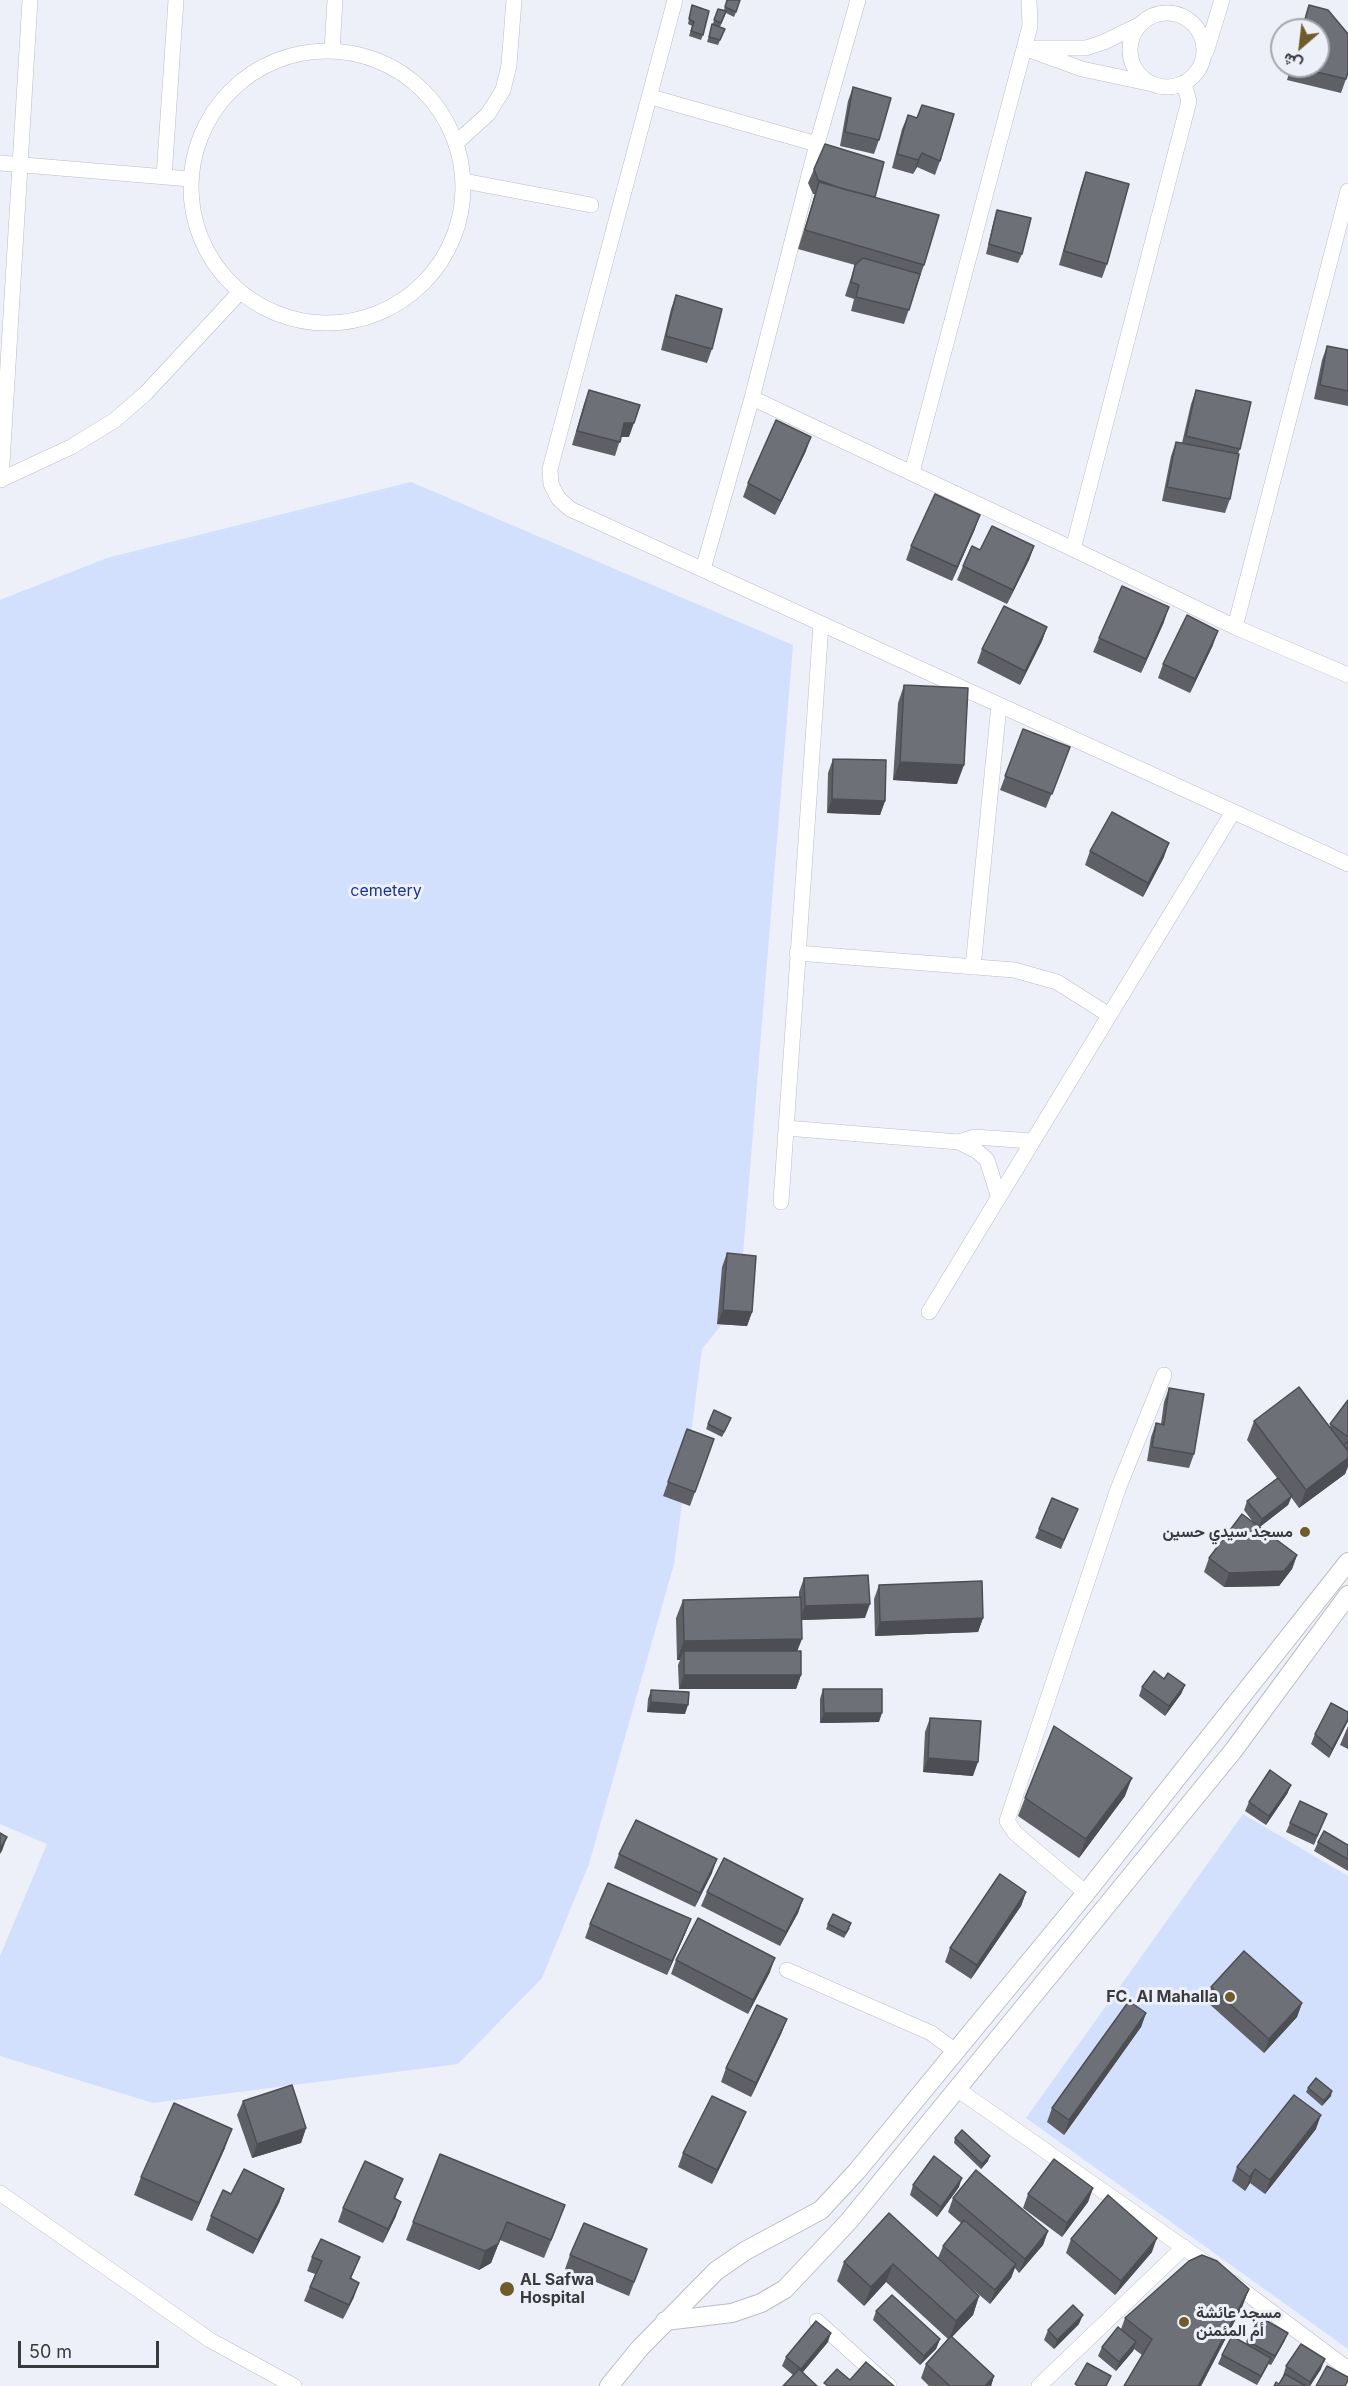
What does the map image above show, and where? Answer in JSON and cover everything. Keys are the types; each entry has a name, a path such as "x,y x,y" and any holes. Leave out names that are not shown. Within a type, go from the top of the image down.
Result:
{"street":[{"path":"30,0 1,480 71,447 115,420 146,393 240,292"},
{"path":"164,177 176,0"},
{"path":"332,51 335,0"},
{"path":"456,143 488,114 502,90 509,64 514,0"},
{"path":"675,0 550,477 554,492 570,509 1348,864"},
{"path":"703,569 752,398 817,144 858,0"},
{"path":"912,472 1024,48 1031,14 1029,0"},
{"path":"1024,48 1086,48 1104,42 1139,24 1178,0"},
{"path":"1024,48 1082,69 1173,87 1184,84 1200,68 1221,0"},
{"path":"1159,13 1184,16 1194,23 1204,45 1204,58"},
{"path":"1139,24 1132,34 1130,57 1141,77 1150,84"},
{"path":"305,52 355,53 398,71 434,102 456,143 464,181 458,229 448,251 429,277 399,304 354,321 305,322 260,306 224,277 202,241 195,222 190,179 194,153 203,129 217,106 234,86 255,70 280,59 305,52"},
{"path":"1073,549 1189,101 1184,84"},
{"path":"651,97 817,144"},
{"path":"0,163 190,179"},
{"path":"464,181 591,205"},
{"path":"1234,627 1348,191"},
{"path":"752,398 912,472 1234,627 1348,675"},
{"path":"781,1202 821,624"},
{"path":"973,967 999,705"},
{"path":"928,1312 1233,812"},
{"path":"797,953 1014,970 1036,975 1074,992 1109,1016"},
{"path":"786,1128 959,1142 977,1151 987,1160 998,1195"},
{"path":"959,1142 975,1137 1032,1141"},
{"path":"1086,1893 1016,1833 1007,1821 1118,1489 1164,1375"},
{"path":"609,2386 702,2283 730,2260 821,2210 856,2171 1086,1893 1348,1562"},
{"path":"665,2322 732,2313 761,2303 785,2289 849,2221 1081,1934 1233,1751 1348,1595"},
{"path":"787,1970 931,2033 954,2050"},
{"path":"957,2089 1184,2247 1348,2369"},
{"path":"0,2193 191,2328 270,2380 294,2386"},
{"path":"821,2210 849,2221"},
{"path":"1039,2386 1184,2247"},
{"path":"817,2322 889,2386"}],"green space":[{"name":"cemetery","path":"411,482 793,645 739,1303 702,1349 674,1564 589,1864 542,1978 458,2064 153,2103 0,2056 0,1956 47,1844 0,1824 0,600 107,558"},
{"name":"FC. Al Mahalla","path":"1243,1814 1348,1876 1348,2349 1026,2118"}],"building":[{"path":"727,0 740,0 736,12 725,7"},
{"path":"692,5 709,11 703,35 691,31 694,22 689,19"},
{"path":"1309,5 1328,10 1348,34 1346,79 1330,75 1330,18 1305,18"},
{"path":"718,9 726,11 721,23 714,20"},
{"path":"712,24 725,29 720,40 709,37"},
{"path":"853,87 891,98 879,140 845,132"},
{"path":"922,105 954,114 940,161 922,153 918,160 897,154 908,115 917,118"},
{"path":"825,144 884,162 875,197 818,180 814,169"},
{"path":"1086,172 1129,184 1107,264 1064,251"},
{"path":"819,182 939,215 924,265 805,230"},
{"path":"997,210 1031,218 1022,254 989,244"},
{"path":"863,258 920,274 909,310 856,297 859,285 851,282 855,265"},
{"path":"676,295 722,309 712,349 666,336"},
{"path":"1327,346 1348,350 1348,391 1320,385"},
{"path":"589,390 640,405 634,423 624,423 620,442 577,431"},
{"path":"1196,390 1251,402 1240,449 1186,436"},
{"path":"776,420 811,437 781,501 748,483"},
{"path":"1176,442 1239,454 1230,499 1167,487"},
{"path":"935,494 980,515 957,567 911,546"},
{"path":"992,526 1034,546 1013,590 963,566 972,546 980,550"},
{"path":"1122,586 1169,607 1146,659 1099,638"},
{"path":"1004,606 1047,627 1025,671 982,649"},
{"path":"1187,615 1218,631 1195,679 1163,664"},
{"path":"904,685 968,688 964,765 900,762"},
{"path":"1023,729 1070,747 1052,794 1005,776"},
{"path":"833,759 886,760 885,801 832,799"},
{"path":"1112,812 1169,843 1148,883 1090,851"},
{"path":"727,1253 756,1256 752,1312 723,1310"},
{"path":"1299,1387 1348,1451 1348,1458 1306,1490 1254,1421"},
{"path":"1169,1388 1204,1394 1194,1454 1152,1447 1156,1423 1164,1425"},
{"path":"1348,1400 1348,1437 1330,1424"},
{"path":"714,1410 731,1418 724,1432 708,1424"},
{"path":"687,1429 714,1439 695,1492 668,1482"},
{"path":"1278,1478 1292,1496 1262,1519 1247,1501"},
{"path":"1052,1498 1078,1509 1064,1540 1039,1529"},
{"path":"1242,1514 1297,1555 1284,1571 1229,1573 1209,1558"},
{"path":"868,1575 870,1604 805,1606 804,1578"},
{"path":"982,1581 983,1618 880,1622 879,1585"},
{"path":"801,1597 802,1639 684,1641 683,1600"},
{"path":"684,1651 801,1651 801,1675 684,1675"},
{"path":"1154,1671 1164,1679 1168,1673 1185,1685 1169,1706 1142,1687"},
{"path":"823,1689 882,1689 882,1713 824,1713"},
{"path":"651,1690 689,1692 688,1705 651,1702"},
{"path":"1331,1703 1348,1712 1348,1719 1332,1749 1315,1734"},
{"path":"930,1718 981,1721 978,1762 928,1758"},
{"path":"1054,1726 1132,1778 1086,1839 1025,1798"},
{"path":"1270,1770 1291,1785 1269,1816 1249,1802"},
{"path":"1300,1801 1327,1814 1317,1836 1290,1823"},
{"path":"636,1820 717,1859 700,1893 619,1854"},
{"path":"1324,1831 1348,1845 1348,1859 1318,1842"},
{"path":"0,1833 7,1837 0,1849"},
{"path":"724,1858 803,1899 786,1932 707,1892"},
{"path":"1000,1874 1026,1892 977,1965 950,1948"},
{"path":"608,1883 691,1919 672,1961 590,1924"},
{"path":"833,1914 851,1923 846,1933 828,1924"},
{"path":"698,1918 775,1958 753,2000 676,1960"},
{"path":"1244,1951 1302,2003 1269,2039 1211,1987"},
{"path":"1129,2001 1146,2013 1069,2120 1052,2108"},
{"path":"757,2005 787,2019 756,2083 726,2068"},
{"path":"1316,2078 1332,2091 1324,2101 1308,2088"},
{"path":"292,2085 306,2128 257,2144 243,2101"},
{"path":"1294,2095 1321,2115 1270,2180 1255,2169 1250,2177 1237,2167"},
{"path":"712,2096 746,2112 717,2170 683,2153"},
{"path":"174,2103 232,2129 199,2203 141,2177"},
{"path":"962,2130 990,2156 982,2164 955,2138"},
{"path":"440,2154 565,2205 551,2240 507,2222 498,2244 485,2251 413,2222"},
{"path":"934,2156 962,2178 941,2207 913,2185"},
{"path":"1054,2159 1093,2188 1067,2223 1028,2194"},
{"path":"365,2161 403,2179 394,2198 401,2202 388,2229 343,2208"},
{"path":"244,2169 284,2189 258,2240 211,2216 223,2190 231,2194"},
{"path":"976,2170 1048,2231 1025,2259 953,2198"},
{"path":"1108,2195 1157,2238 1121,2281 1071,2239"},
{"path":"889,2213 979,2296 956,2321 893,2264 871,2287 844,2262"},
{"path":"964,2220 1016,2264 995,2290 943,2246"},
{"path":"584,2223 647,2249 634,2282 570,2255"},
{"path":"321,2239 360,2257 350,2278 359,2283 349,2305 310,2287 322,2261 312,2257"},
{"name":"مسجد عائشة أم المئمنن","path":"1202,2255 1217,2261 1249,2289 1198,2386 1124,2386 1152,2339 1125,2318 1189,2261"},
{"path":"892,2295 940,2339 924,2356 876,2311"},
{"path":"1073,2305 1083,2315 1057,2340 1048,2330"},
{"path":"1260,2317 1288,2333 1275,2356 1247,2341"},
{"path":"816,2321 831,2333 801,2369 786,2357"},
{"path":"1118,2327 1136,2342 1119,2362 1102,2347"},
{"path":"951,2336 994,2376 985,2386 950,2386 926,2364"},
{"path":"1232,2336 1271,2358 1261,2376 1222,2355"},
{"path":"1301,2344 1325,2359 1310,2382 1286,2366"},
{"path":"866,2362 894,2386 828,2386 824,2383 837,2369 850,2380"},
{"path":"1087,2363 1111,2376 1106,2386 1078,2386 1075,2384"},
{"path":"1327,2366 1348,2377 1345,2386 1316,2386"},
{"path":"799,2369 817,2386 783,2386"},
{"path":"1285,2374 1306,2386 1274,2386 1276,2382 1279,2384"}],"place":[{"name":"مسجد سيدي حسين","path":"1305,1532"},
{"name":"FC. Al Mahalla","path":"1230,1997"},
{"name":"AL Safwa Hospital","path":"507,2289"},
{"name":"مسجد عائشة أم المئمنن","path":"1184,2322"}]}
